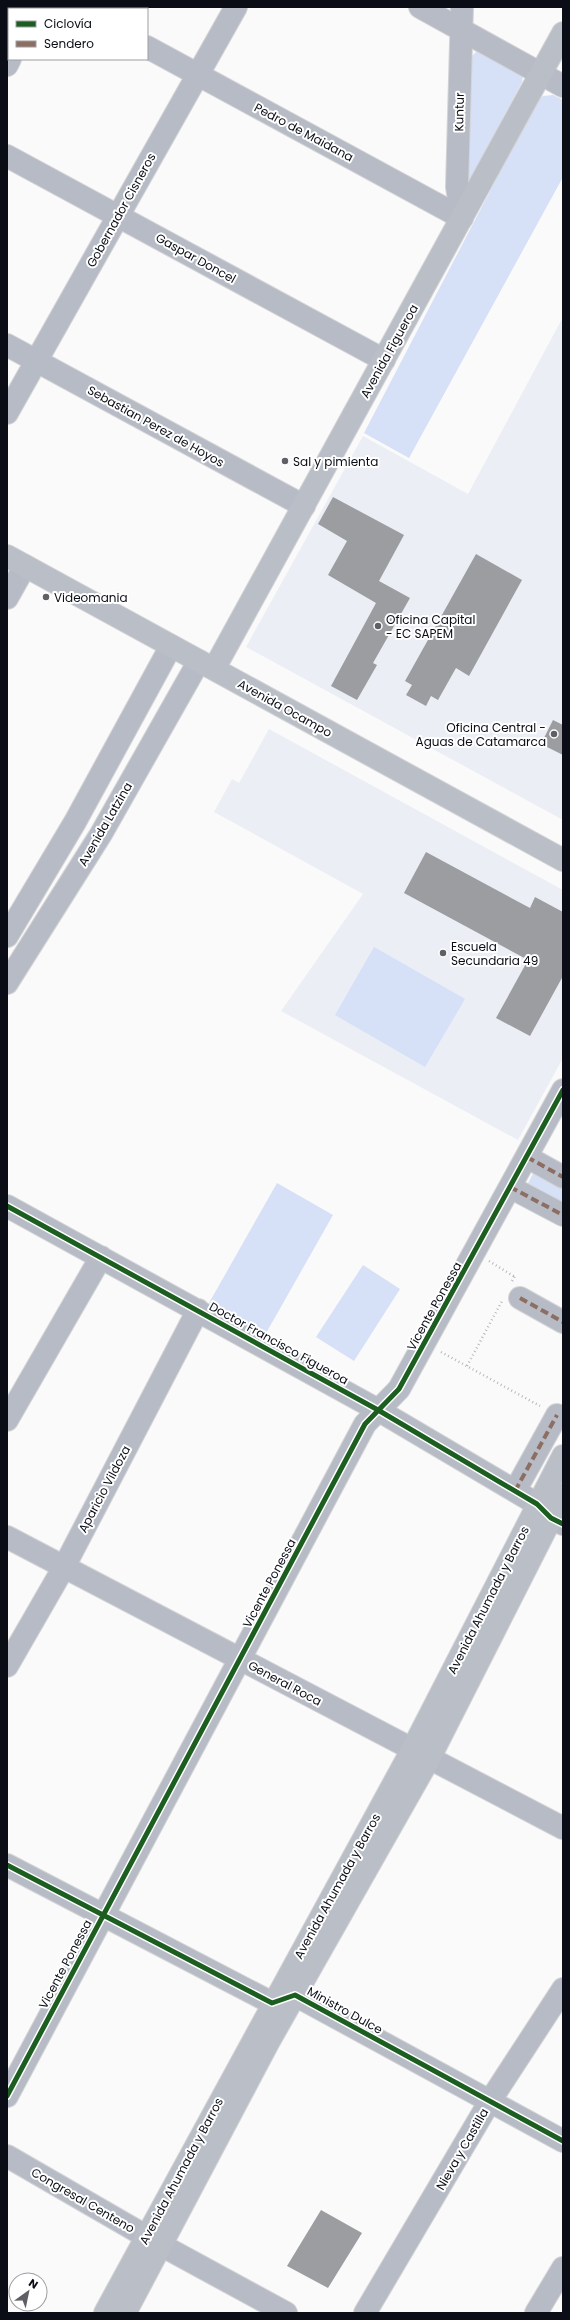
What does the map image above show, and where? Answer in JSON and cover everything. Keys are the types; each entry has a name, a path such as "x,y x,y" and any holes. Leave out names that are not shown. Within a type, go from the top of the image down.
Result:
{"main road":[{"name":"Avenida Figueroa","path":"206,665 304,506 563,33"},
{"name":"Avenida Ocampo","path":"16,561 563,860"},
{"name":"Avenida Ahumada y Barros","path":"550,1515 563,1456"},
{"name":"Avenida Ahumada y Barros","path":"105,2313 154,2241 295,1995 421,1754 550,1515 563,1495"},
{"name":"Avenida Ahumada y Barros","path":"125,2313 154,2241 272,2003 421,1754"}],"street":[{"name":"Gobernador Cisneros","path":"7,413 236,7"},
{"path":"420,7 563,86"},
{"name":"Kuntur","path":"462,7 457,187 462,218"},
{"name":"Pedro de Maidana","path":"148,48 462,218"},
{"name":"Gaspar Doncel","path":"7,156 384,360"},
{"name":"Sebastian Perez de Hoyos","path":"7,345 304,506"},
{"path":"7,598 16,561"},
{"path":"40,931 10,923 75,822 171,646"},
{"name":"Avenida Latzina","path":"7,983 206,665"},
{"name":"Vicente Ponessa","path":"7,2096 102,1915 365,1424 399,1389 528,1157 563,1090"},
{"path":"528,1157 563,1177"},
{"path":"510,1187 563,1215"},
{"name":"Doctor Francisco Figueroa","path":"7,1206 378,1410 515,1491 550,1515"},
{"path":"7,1420 101,1258"},
{"path":"512,1292 563,1322"},
{"name":"Aparicio Vildoza","path":"7,1666 64,1568 198,1310"},
{"path":"515,1491 556,1415"},
{"name":"General Roca","path":"7,1538 563,1828"},
{"path":"7,1865 272,2003"},
{"name":"Nieva y Castilla","path":"365,2313 490,2101 563,1989"},
{"name":"Ministro Dulce","path":"272,2003 295,1995 563,2141"},
{"name":"Congresal Centeno","path":"7,2156 154,2241 286,2313"},
{"path":"536,2313 563,2268"}],"path":[{"path":"475,1253 515,1276"},
{"path":"467,1366 512,1292 515,1276"},
{"path":"512,1292 515,1276"},
{"path":"424,1343 556,1415"}],"shaded area":[{"path":"481,51 523,76 522,82 469,183 465,183 472,56 476,52"},
{"path":"553,95 563,100 563,177 409,458 364,433 537,101 543,96"},
{"path":"563,317 563,820 246,647 363,436 468,494"},
{"name":"Escuela Secundaria 49","path":"269,729 563,890 563,1058 518,1140 281,1011 363,894 214,812 232,779 239,783"},
{"path":"374,947 465,999 425,1067 335,1015"},
{"path":"535,1170 563,1185 563,1207 526,1187"},
{"path":"277,1183 333,1215 265,1335 209,1303"},
{"path":"363,1265 400,1289 354,1361 316,1337"}],"building":[{"path":"333,497 404,535 379,581 410,598 373,663 377,665 357,700 331,686 376,603 328,575 347,541 318,524"},
{"path":"476,554 522,580 469,676 456,668 438,700 431,696 426,706 406,695 412,685 405,681"},
{"name":"Oficina Central - Aguas de Catamarca","path":"553,720 563,725 563,755 541,744"},
{"path":"426,852 530,908 535,897 563,912 563,976 530,1036 496,1018 528,960 404,893"},
{"path":"321,2210 362,2233 328,2288 287,2266"}],"marked path":[{"path":"527,1157 563,1177"},
{"path":"510,1187 563,1215"},
{"path":"520,1298 563,1322"},
{"path":"515,1491 557,1415"}],"cycle path":[{"path":"7,2096 365,1424 399,1389 563,1090"},
{"path":"7,1206 378,1410 537,1504 551,1518 563,1524"},
{"path":"7,1865 272,2003 295,1995 563,2141"}],"place":[{"name":"Sal y pimienta","path":"285,461"},
{"name":"Videomania","path":"46,597"},
{"name":"Oficina Capital - EC SAPEM","path":"378,626"},
{"name":"Oficina Central - Aguas de Catamarca","path":"554,734"},
{"name":"Escuela Secundaria 49","path":"443,953"}]}
